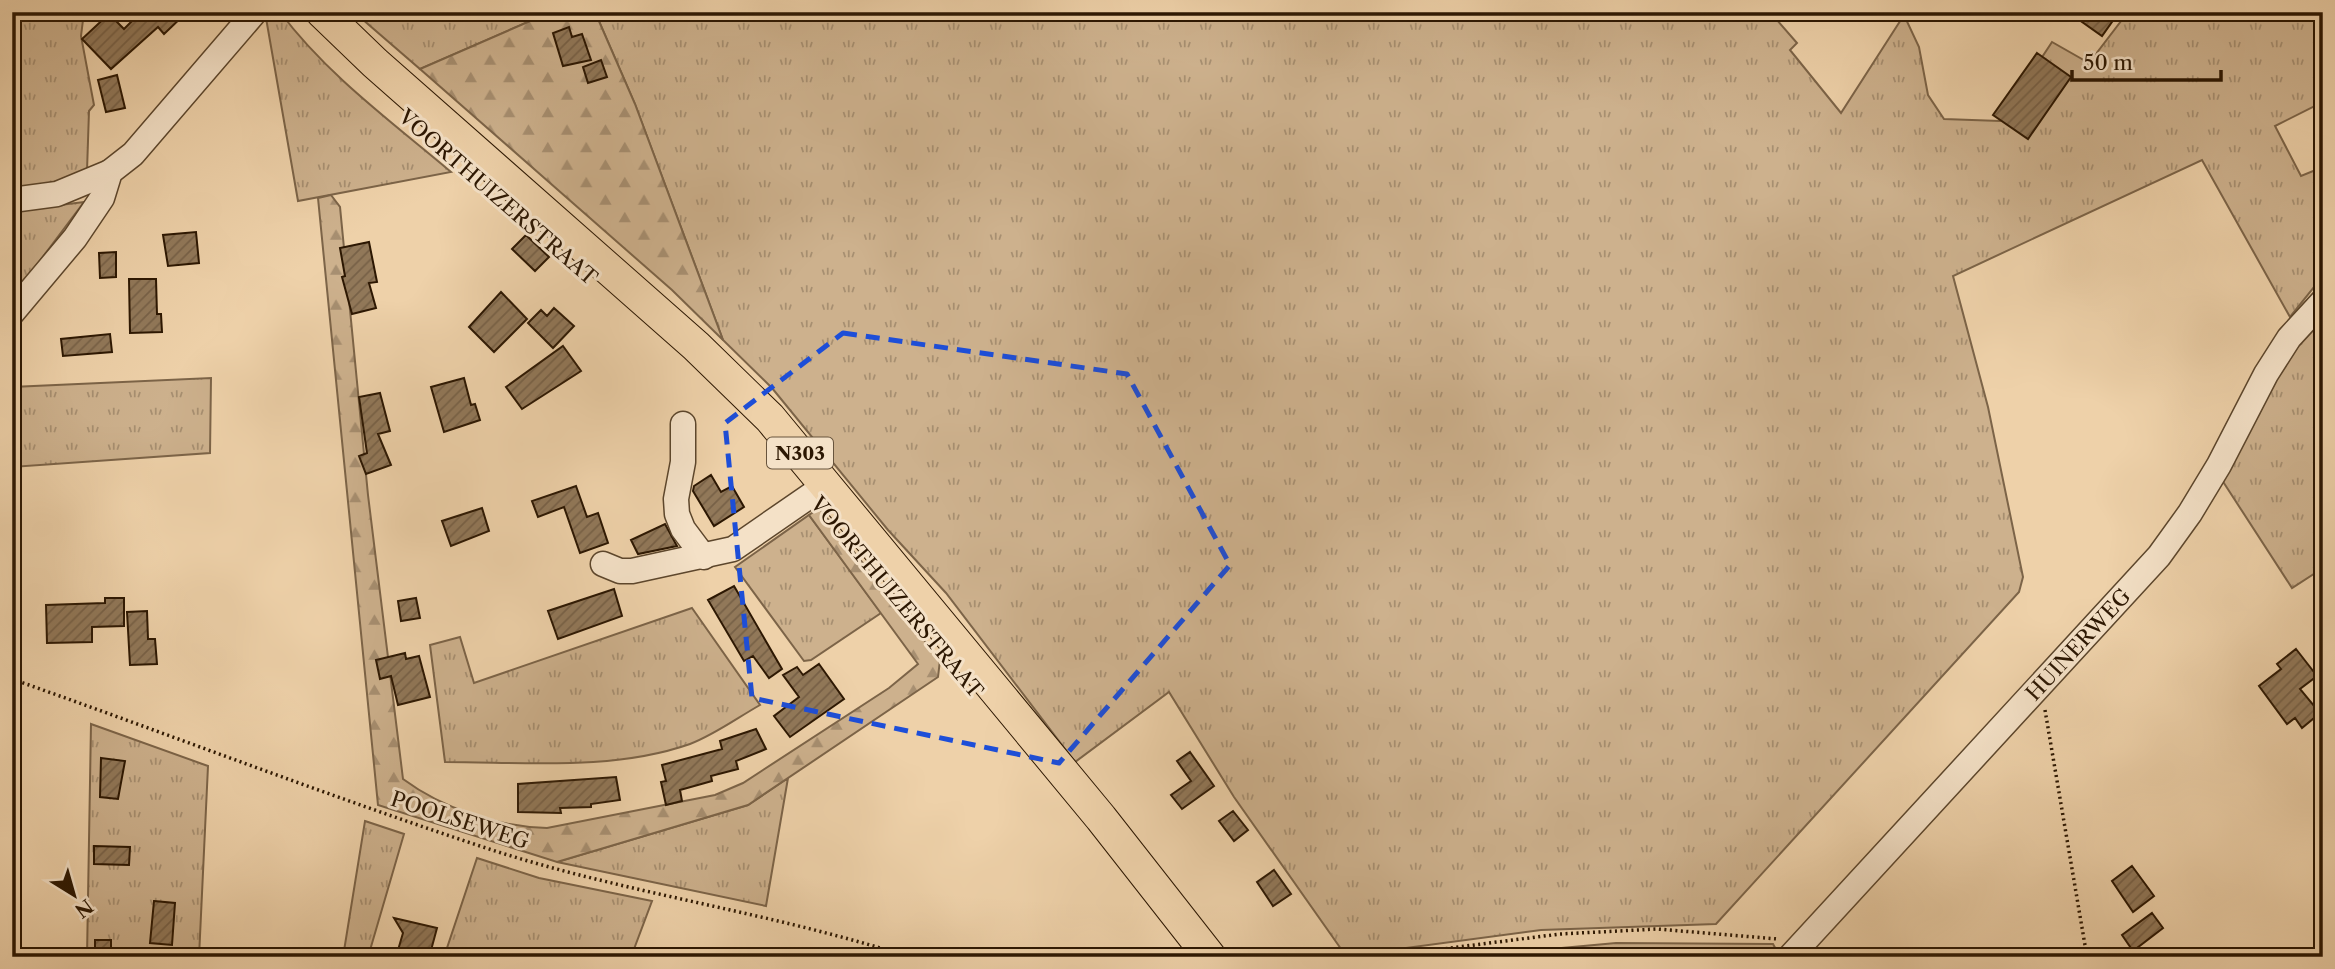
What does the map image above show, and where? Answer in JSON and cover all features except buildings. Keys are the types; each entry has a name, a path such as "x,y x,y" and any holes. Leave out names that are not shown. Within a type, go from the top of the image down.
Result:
{"main road":[{"name":"VOORTHUIZERSTRAAT","path":"322,12 385,73 695,346 770,418 1101,817 1210,957"}],"street":[{"path":"12,200 57,194 110,172 133,154 255,12"},
{"path":"12,313 75,238 102,198 110,172"},
{"name":"HUINERWEG","path":"1797,949 2166,546 2219,465 2266,374 2289,338 2323,301"},
{"path":"683,424 683,463 677,485 677,514 683,529 704,557"},
{"path":"603,564 620,571 632,571 733,549 827,484"}],"path":[{"name":"POOLSEWEG","path":"12,679 480,846 593,878 831,931 909,957"},
{"path":"2041,682 2087,957"},
{"path":"1380,957 1560,934 1657,929 1797,949"}],"highlighted area":[{"path":"843,333 1127,374 1230,565 1059,763 752,698 725,423"}],"green space":[{"path":"12,12 84,12 81,36 94,105 89,111 87,171 72,178 12,191"},
{"path":"271,12 280,12 298,35 339,77 451,172 298,201 266,18"},
{"path":"354,12 551,12 420,69"},
{"path":"551,12 595,12 635,104 723,340 672,290 420,69"},
{"path":"595,12 1770,12 1797,43 1790,50 1841,113 1904,15 1919,47 1928,95 1944,119 2000,121 2052,42 2089,63 2128,12 2323,12 2323,102 2275,126 2301,176 2323,167 2323,276 2290,317 2202,160 1953,276 1988,407 2023,577 2019,592 1716,924 1541,930 1346,956 1234,797 1169,692 1075,762 946,593 888,530 772,388 723,340 635,104"},
{"path":"331,195 340,207 368,495 403,779 435,799 471,814 509,824 547,828 715,795 743,783 889,688 918,664 809,515 819,508 940,660 938,677 748,805 557,862 378,805 318,198"},
{"path":"84,202 12,298 12,211"},
{"path":"2323,308 2323,568 2292,588 2220,477 2248,423"},
{"path":"211,378 210,453 12,467 12,387"},
{"path":"809,515 881,613 811,660 804,661 735,567"},
{"path":"692,608 760,705 699,740 661,753 600,762 445,762 430,645 460,637 474,683"},
{"path":"91,724 208,766 199,957 87,957"},
{"path":"788,778 766,906 557,862 748,805"},
{"path":"365,821 404,834 368,957 343,957"},
{"path":"477,858 539,878 652,901 631,957 444,957"},
{"path":"1616,943 1773,944 1778,953 1775,957 1547,957 1551,949"}]}
